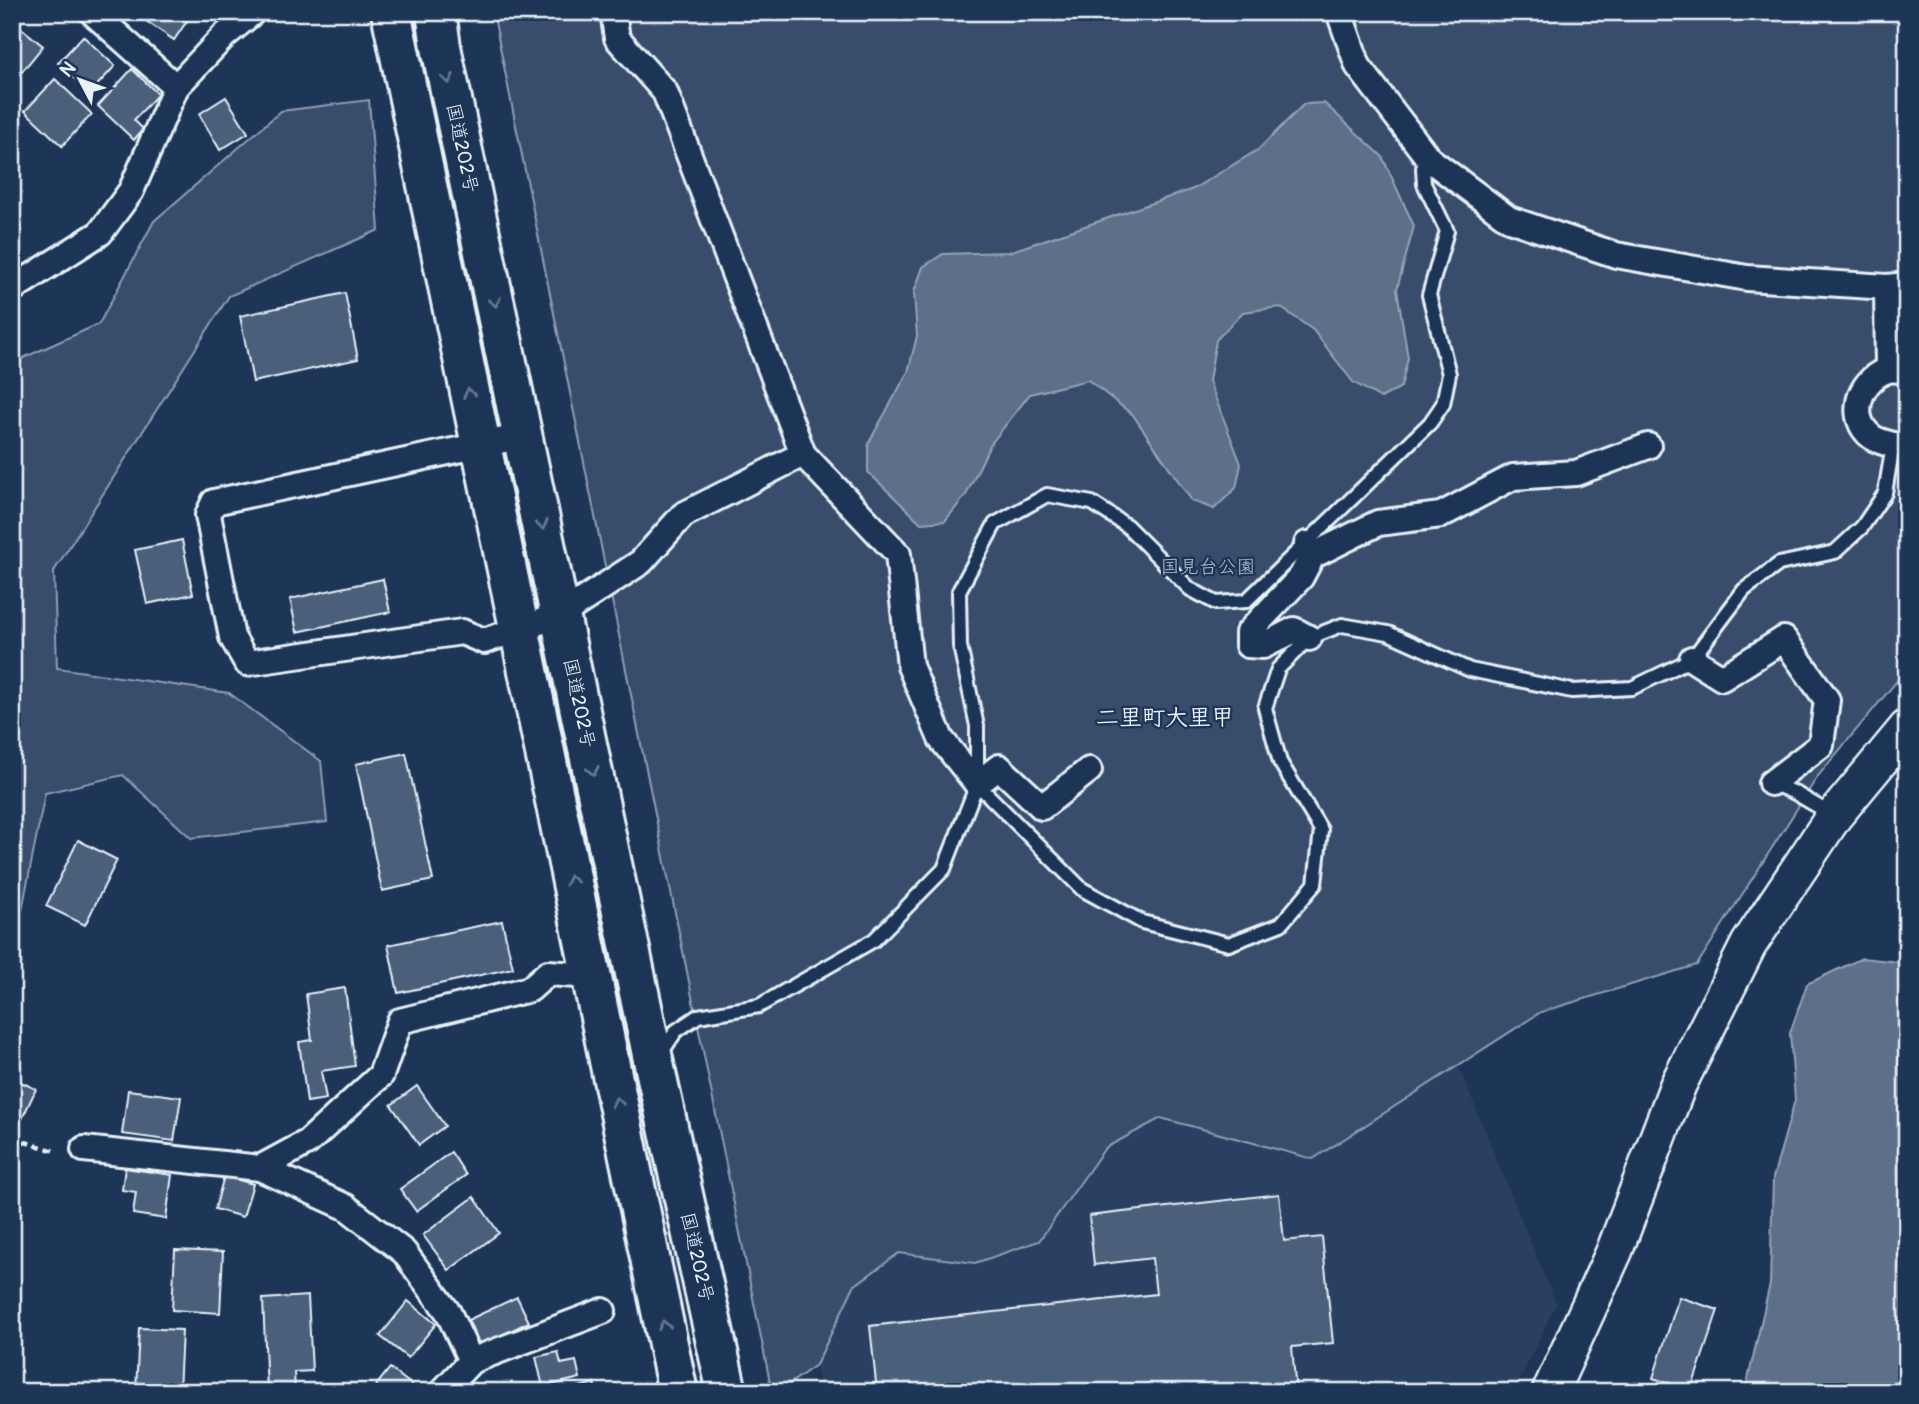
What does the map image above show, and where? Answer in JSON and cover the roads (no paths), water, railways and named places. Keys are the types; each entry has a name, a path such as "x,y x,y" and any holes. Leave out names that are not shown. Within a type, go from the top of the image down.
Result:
{"highway":[{"path":"391,12 678,1392"},
{"name":"国道202号","path":"436,12 441,47 654,1064 727,1392"}],"street":[{"path":"92,12 176,87"},
{"path":"12,289 100,233 131,191 176,87 224,36 253,12"},
{"path":"613,12 617,38 665,92 803,454 898,554 909,666 941,739 977,784 999,767 1042,807 1089,770"},
{"path":"1339,12 1358,66 1429,159 1508,219 1616,255 1747,278 1897,286 1897,370 1869,379 1859,398 1860,420 1872,437 1900,444"},
{"path":"523,436 214,502 208,515 232,637 247,663 462,632 484,641 519,631 560,615 641,562 683,515 803,454"},
{"path":"1309,638 1294,630 1263,646 1248,645 1248,633 1301,577 1309,550 1378,523 1441,515 1513,477 1576,473 1648,446"},
{"path":"1692,659 1722,678 1784,639 1827,700 1821,744 1772,783"},
{"path":"1550,1392 1615,1252 1678,1085 1749,944 1835,816 1907,728"},
{"path":"260,1168 308,1142 381,1075 400,1021 530,989 548,973 591,976"},
{"path":"84,1149 260,1168 346,1207 404,1252 448,1312 471,1361"},
{"path":"442,1392 471,1361 603,1311"}],"lane":[{"path":"654,1064 676,1031 698,1016 759,1006 874,940 944,869 977,784 977,726 960,646 959,591 995,524 1047,495 1091,503 1127,526 1190,590 1216,603 1246,601 1309,550 1430,423 1443,404 1449,374 1429,295 1447,231 1424,184 1423,168 1429,159"},
{"path":"977,784 1082,888 1142,922 1229,944 1281,924 1315,884 1321,830 1280,762 1265,708 1278,669 1309,638 1342,625 1388,633 1470,670 1572,691 1632,688 1692,659 1744,590 1779,564 1835,552 1862,527 1885,493 1900,444"},
{"path":"1772,783 1835,816"}],"district":[{"name":"二里町大里甲","path":"1165,717"}],"park label":[{"name":"国見台公園","path":"1208,567"}]}
